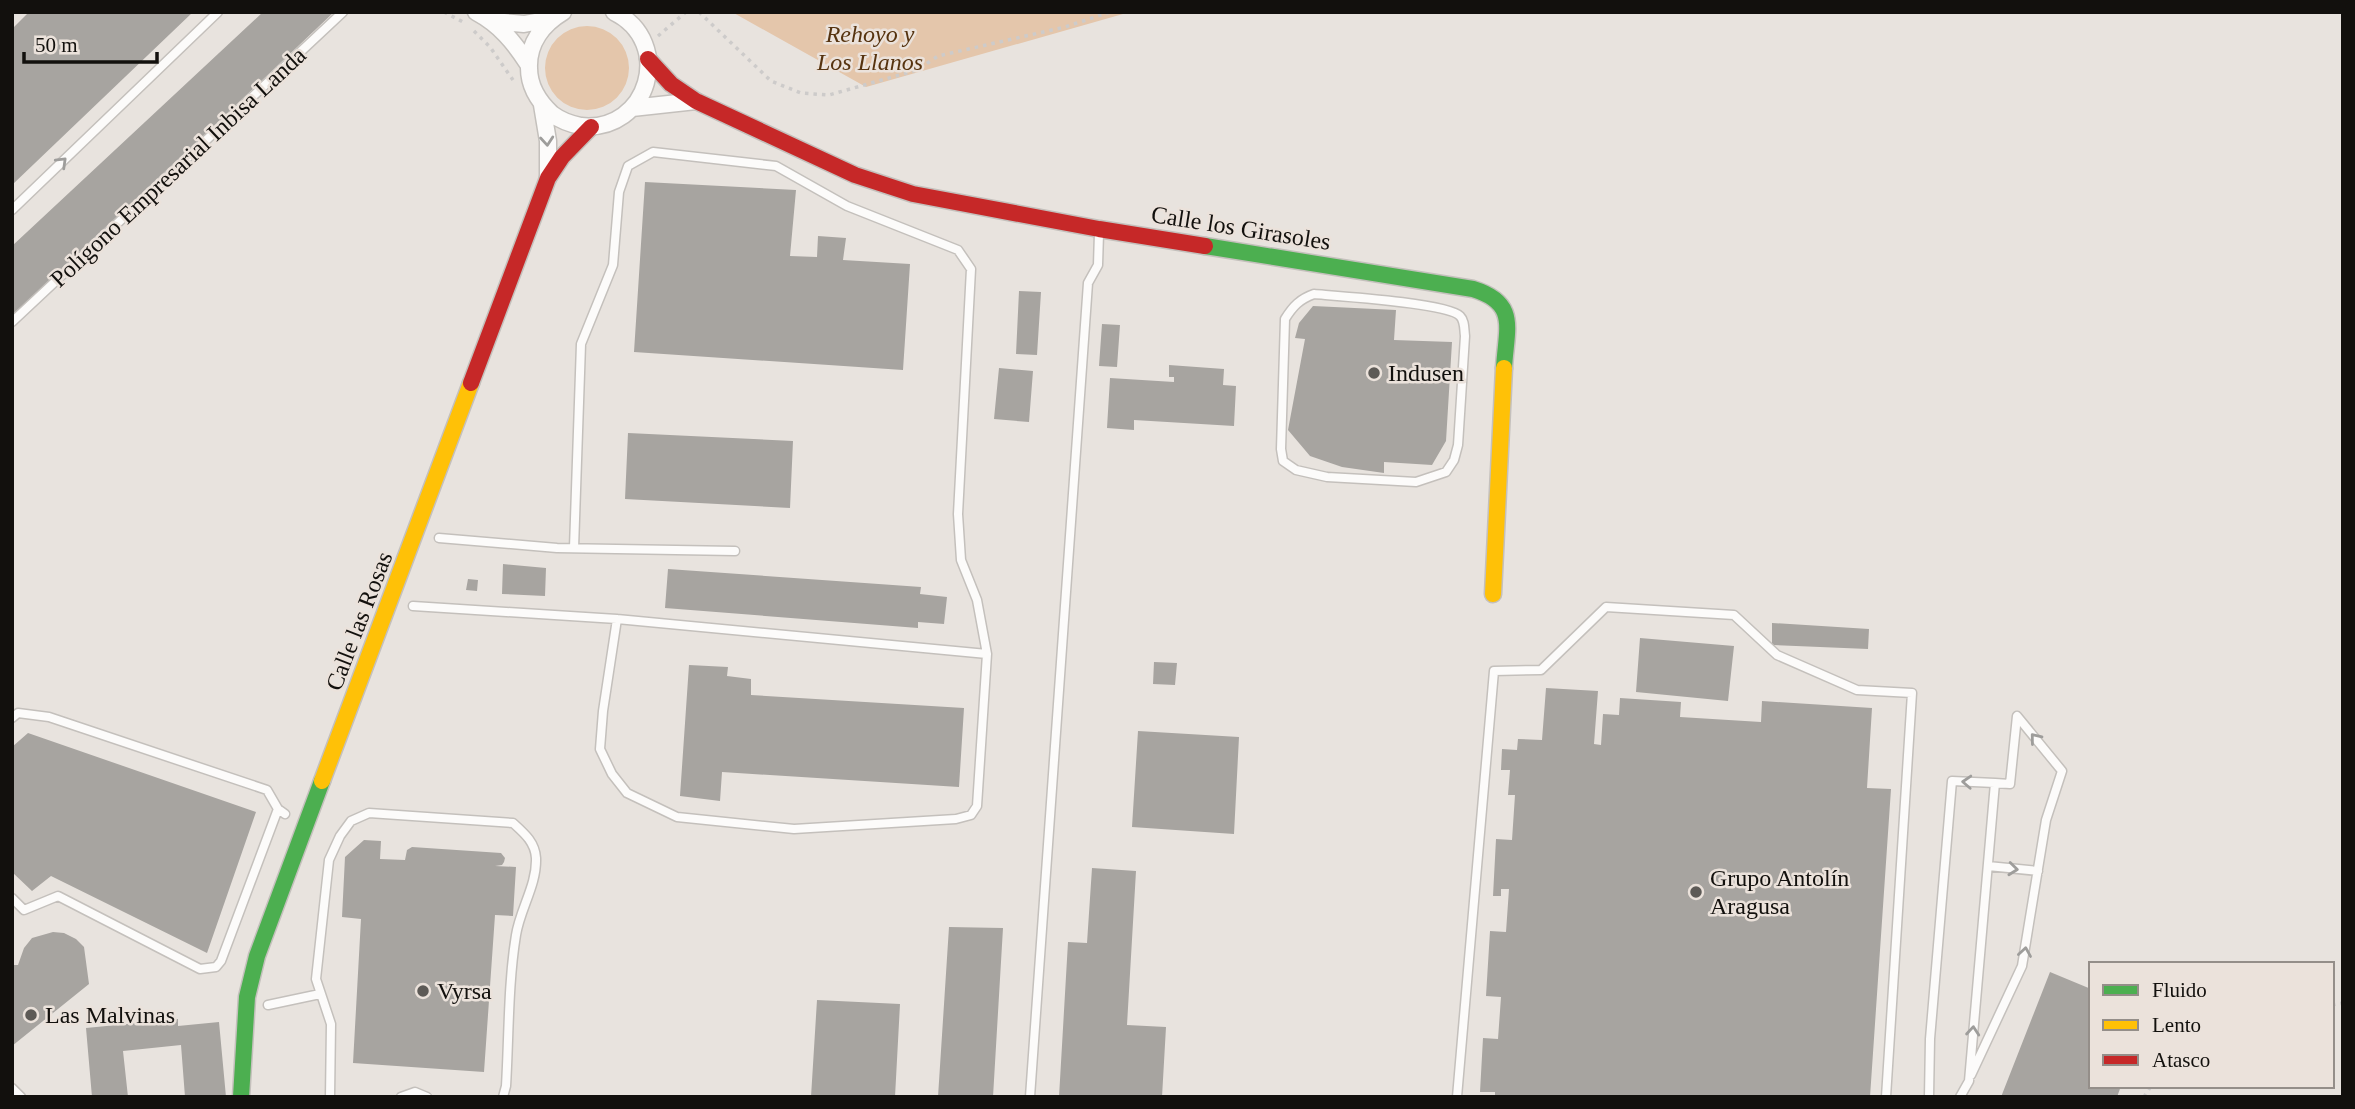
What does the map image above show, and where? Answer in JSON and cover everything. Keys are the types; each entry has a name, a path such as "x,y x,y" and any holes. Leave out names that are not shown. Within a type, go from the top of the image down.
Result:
{"street":[{"path":"476,12 493,21 514,41 528,64"},
{"path":"542,105 556,117 573,125 591,127 620,118 632,108 642,94 648,77 650,48 637,30 614,12"},
{"path":"493,21 524,24 557,16"},
{"path":"528,64 535,39 557,16"},
{"name":"Calle los Girasoles","path":"650,48 671,84 696,101 884,186 987,209 1442,283 1496,296 1506,309 1507,319 1493,594"},
{"name":"Calle las Rosas","path":"528,64 529,79 542,105 548,141 548,178"},
{"path":"632,108 696,101"},
{"name":"Calle las Rosas","path":"243,1093 247,997 257,956 548,178 562,157 591,127"}],"lane":[{"path":"12,210 218,12"},
{"name":"Polígono Empresarial Inbisa Landa","path":"12,321 343,12"},
{"path":"574,548 581,344 613,265 619,192 628,166 653,152 776,166 847,206 958,250 971,269 958,514 961,560 977,600 987,654 978,806 971,815 956,819 794,829 677,817 627,793 612,774 600,749 617,619"},
{"path":"1030,1097 1088,283 1098,265 1099,229"},
{"path":"1314,294 1449,305 1464,323 1465,336 1458,445 1454,460 1446,472 1416,482 1327,477 1296,470 1283,461 1281,449 1285,319 1292,307 1302,298 1314,294"},
{"path":"439,538 574,548 735,551"},
{"path":"413,606 617,619 987,654"},
{"path":"1457,1097 1494,671 1541,670 1606,607 1734,615 1777,655 1857,691 1912,693 1886,1097"},
{"path":"12,718 18,713 49,717 267,790 281,811 221,961 216,967 200,970 58,896 24,910 12,898"},
{"path":"1929,1097 1930,1038 1952,781 2010,784 2017,716 2062,771 2046,820 2022,966 1960,1097"},
{"path":"1969,1081 1995,783"},
{"path":"330,1097 331,1024 316,979 329,859 351,821 369,813 513,823 528,836 536,855 535,878 518,922 503,1097"},
{"path":"1988,866 2038,871"},
{"path":"268,1005 320,994"},
{"path":"12,1088 20,1097"},
{"path":"401,1097 415,1092 427,1097"}],"path":[{"path":"444,12 467,24 490,47 516,86"},
{"path":"650,48 686,12"},
{"path":"699,12 771,81 801,93 829,95 917,70 938,56 1065,27 1110,12"},
{"path":"650,48 651,29"}],"green space":[{"name":"Rehoyo y Los Llanos","path":"732,12 1130,12 866,87"},
{"path":"587,26 603,29 617,38 626,52 629,68 626,84 617,98 603,107 587,110 571,107 557,98 548,84 545,68 548,52 557,38 571,29"}],"building":[{"path":"29,12 193,12 12,185 12,29"},
{"path":"263,12 334,12 12,318 12,246"},
{"path":"645,182 796,190 790,256 817,257 818,236 846,238 843,260 910,264 903,370 634,352"},
{"path":"1019,291 1041,292 1037,355 1016,354"},
{"name":"Indusen","path":"1313,306 1396,310 1394,340 1452,342 1446,441 1432,465 1384,462 1384,473 1342,467 1310,456 1288,430 1305,339 1295,338 1299,323"},
{"path":"1102,324 1120,325 1117,367 1099,366"},
{"path":"1169,365 1224,369 1223,385 1236,386 1234,426 1134,420 1134,430 1107,428 1110,378 1174,382 1174,377 1169,377"},
{"path":"999,368 1033,371 1029,422 994,419"},
{"path":"628,433 793,441 790,508 625,499"},
{"path":"503,564 546,568 545,596 502,594"},
{"path":"668,569 921,587 920,594 947,597 944,624 918,622 918,628 665,608"},
{"path":"468,579 478,580 477,591 466,590"},
{"path":"1772,623 1869,629 1868,649 1772,645"},
{"path":"1640,638 1734,646 1728,701 1636,692"},
{"path":"1154,662 1177,663 1175,685 1153,684"},
{"path":"689,665 728,667 727,676 751,679 751,695 964,708 959,787 722,772 720,801 680,796"},
{"name":"Grupo Antolín Aragusa","path":"1546,688 1598,691 1594,744 1601,745 1603,714 1619,715 1620,698 1681,702 1680,717 1761,722 1762,701 1872,708 1867,788 1891,789 1870,1097 1495,1097 1495,1092 1480,1092 1483,1038 1498,1039 1501,997 1486,996 1490,931 1506,932 1509,889 1501,889 1501,896 1493,896 1496,839 1512,840 1515,795 1508,795 1510,770 1501,770 1502,749 1517,750 1518,739 1542,740"},
{"path":"1138,731 1239,737 1234,834 1132,827"},
{"path":"28,733 256,812 207,953 51,876 32,891 12,872 12,747"},
{"name":"Vyrsa","path":"364,840 381,841 380,859 405,860 407,850 412,847 501,853 505,858 504,862 495,866 516,867 513,916 495,915 484,1072 353,1063 361,919 342,917 345,857"},
{"path":"1092,868 1136,871 1127,1025 1166,1027 1162,1097 1059,1097 1068,942 1087,943"},
{"path":"949,927 1003,928 993,1097 938,1097"},
{"name":"Las Malvinas","path":"53,932 64,933 84,947 89,984 12,1046 12,965 18,965 24,948 32,938"},
{"path":"2050,972 2089,988 2089,1088 2120,1088 2117,1097 2001,1097"},
{"path":"817,1000 900,1004 895,1097 811,1097"},
{"path":"178,1019 178,1026 219,1022 226,1097 185,1097 181,1045 123,1051 128,1097 92,1097 86,1028"}],"traffic: fast":[{"path":"1205,246 1473,289 1488,295 1498,302 1506,319 1504,368"},
{"path":"241,1097 247,997 257,956 322,781"}],"traffic: slow":[{"path":"1493,594 1504,368"},
{"path":"322,781 471,383"}],"traffic: jam":[{"path":"648,59 671,84 696,101 855,175 913,194 1205,246"},
{"path":"471,383 548,178 562,157 591,127"}],"place":[{"name":"Indusen","path":"1374,373"},
{"name":"Grupo Antolín Aragusa","path":"1696,892"},
{"name":"Vyrsa","path":"423,991"},
{"name":"Las Malvinas","path":"31,1015"}]}
